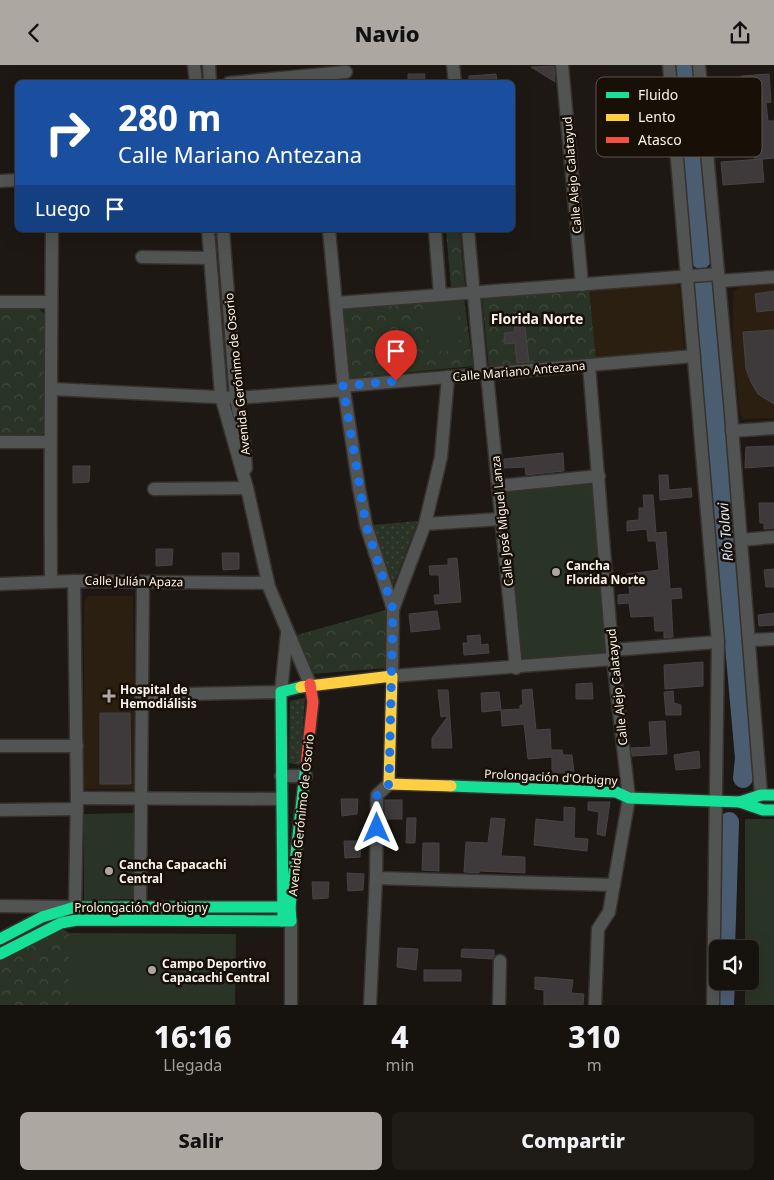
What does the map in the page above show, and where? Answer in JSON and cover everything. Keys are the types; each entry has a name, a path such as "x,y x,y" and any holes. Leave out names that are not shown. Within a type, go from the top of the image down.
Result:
{"street":[{"path":"194,65 196,80"},
{"path":"209,65 210,80"},
{"path":"453,65 455,80"},
{"name":"Calle Alejo Calatayud","path":"562,65 582,285"},
{"path":"294,80 316,79 346,73"},
{"path":"677,157 718,641 713,1005"},
{"path":"707,157 749,640 768,795"},
{"path":"0,181 15,180"},
{"path":"51,581 49,442 52,389 52,232"},
{"name":"Avenida Gerónimo de Osorio","path":"208,232 221,396 247,488 268,583 310,684 313,701 306,777 286,907"},
{"name":"Avenida Gerónimo de Osorio","path":"223,232 236,398 244,441 247,488"},
{"path":"330,232 343,388 366,525 393,609 389,784 377,795 376,878 370,1005"},
{"path":"434,232 440,295"},
{"name":"Calle José Miguel Lanza","path":"468,232 498,486 516,668"},
{"path":"142,257 210,258"},
{"path":"336,303 687,277 774,277"},
{"path":"0,302 51,302"},
{"name":"Calle Mariano Antezana","path":"52,389 236,398 448,377 694,356"},
{"name":"Calle Alejo Calatayud","path":"589,365 600,476 613,655 629,798 609,912 598,929 595,1005"},
{"path":"393,609 425,524 441,457 448,377"},
{"path":"732,431 774,428"},
{"path":"0,442 49,442"},
{"path":"498,486 600,476"},
{"path":"154,489 247,488"},
{"path":"425,524 501,519"},
{"path":"741,539 774,537"},
{"name":"Calle Julián Apaza","path":"0,584 51,581 268,583"},
{"path":"0,906 75,907 74,581"},
{"path":"140,908 143,581"},
{"name":"Avenida Gerónimo de Osorio","path":"287,631 281,692 280,799 291,1005"},
{"path":"749,640 774,639"},
{"path":"141,695 281,692 310,684 392,676 516,668 718,641"},
{"path":"0,746 76,746"},
{"path":"281,776 306,777"},
{"name":"Prolongación d'Orbigny","path":"389,784 616,792 629,798 716,802 740,802 768,795"},
{"path":"0,810 141,799 280,799"},
{"name":"Prolongación d'Orbigny","path":"740,802 763,810 774,810"},
{"path":"376,878 614,885"},
{"name":"Prolongación d'Orbigny","path":"0,939 42,917 75,907 286,907"},
{"name":"Prolongación d'Orbigny","path":"0,954 61,923 77,920 287,921"},
{"path":"499,1005 500,961"}],"shaded area":[{"path":"674,282 680,287 684,349 596,358 589,289"},
{"path":"774,285 774,418 743,419 740,413 733,350 733,291 741,287"},
{"name":"Hospital de Hemodiálisis","path":"88,596 133,596 135,789 84,789 84,602"}],"green space":[{"path":"446,232 460,232 465,287 455,291 451,287"},
{"path":"589,289 596,358 489,369 482,297"},
{"path":"464,298 473,366 350,378 343,307"},
{"path":"457,301 460,350 429,352 426,304"},
{"path":"0,308 39,309 47,316 45,432 38,437 0,437"},
{"name":"Cancha Florida Norte","path":"593,483 608,654 519,661 505,490"},
{"path":"418,521 393,586 373,525"},
{"path":"386,610 388,668 311,674 297,635"},
{"path":"305,698 300,765 289,763 290,701"},
{"path":"136,813 137,899 84,900 84,814"},
{"path":"745,819 774,819 774,1005 745,1005 745,990 759,990 759,940 745,940"},
{"path":"62,929 69,933 69,1005 0,1005 0,961"},
{"name":"Campo Deportivo Capacachi Central","path":"69,933 236,934 235,1005 69,1005"}],"building":[{"path":"554,66 555,82 531,67"},
{"path":"408,74 425,74 424,80 408,80"},
{"path":"496,74 497,80 469,80 469,76"},
{"path":"769,74 771,102 766,103 768,121 774,121 774,158 755,160 755,157 762,157 762,77 741,76"},
{"path":"762,159 764,182 723,185 721,162"},
{"path":"774,291 774,310 757,312 755,294"},
{"path":"523,312 529,362 517,363 515,343 505,344 504,333 515,332 513,313"},
{"path":"774,330 774,404 758,394 751,382 746,369 743,332"},
{"path":"774,446 774,466 745,468 746,447"},
{"path":"563,453 564,471 526,475 525,467 504,468 504,459"},
{"path":"73,466 90,466 89,482 73,483"},
{"path":"659,475 668,475 669,490 691,488 692,497 660,500"},
{"path":"643,495 653,495 656,533 666,532 670,589 681,588 682,598 671,599 673,637 664,638 664,631 655,631 654,616 631,617 629,603 618,604 618,595 630,594 627,574 659,570 656,541 648,541 647,529 627,531 627,521 639,520 639,508 644,508"},
{"path":"759,503 774,503 774,528 764,529 764,523 760,523"},
{"path":"156,549 173,549 172,565 156,566"},
{"path":"222,553 239,553 239,569 223,570"},
{"path":"457,558 461,602 435,604 434,595 440,595 439,575 430,575 429,566 448,565 448,559"},
{"path":"774,569 774,587 766,587 764,570"},
{"path":"437,611 440,629 411,632 409,614"},
{"path":"774,613 774,625 759,626 758,615"},
{"path":"480,635 481,645 488,644 489,653 464,655 463,643 468,643 467,636"},
{"path":"703,662 703,686 665,689 664,665"},
{"path":"592,683 593,699 576,699 576,684"},
{"path":"532,689 536,730 550,729 551,750 562,750 563,755 572,755 574,773 552,773 552,757 528,759 524,724 502,726 501,710 520,709 520,705 523,705 522,690"},
{"path":"438,690 448,690 452,748 432,748 432,738 448,716 441,717"},
{"path":"673,691 674,703 681,705 681,715 666,715 664,692"},
{"path":"499,692 501,710 482,712 481,693"},
{"name":"Hospital de Hemodiálisis","path":"100,713 130,713 131,784 100,784"},
{"path":"665,721 667,754 632,756 631,748 651,747 649,722"},
{"path":"699,751 700,768 676,770 674,755"},
{"path":"341,799 358,799 357,814 342,816"},
{"path":"385,800 402,800 402,819 385,819"},
{"path":"588,802 610,802 605,836 597,834 599,812 588,810"},
{"path":"564,807 575,808 574,838 588,839 587,851 534,845 536,819 564,822"},
{"path":"407,818 416,818 415,843 406,843"},
{"path":"491,818 505,819 501,856 525,857 525,873 464,872 466,842 488,843"},
{"path":"344,841 361,841 360,857 345,858"},
{"path":"423,843 439,843 439,871 422,870"},
{"path":"347,873 364,874 363,890 348,891"},
{"path":"312,882 329,882 328,898 313,899"},
{"path":"398,948 418,949 416,970 397,967"},
{"path":"462,949 494,950 494,956 492,959 461,957"},
{"path":"424,970 461,970 461,981 424,981"},
{"path":"535,977 573,980 571,993 584,994 583,1005 544,1005 544,990 535,989"}],"waterway":[{"name":"Río Tolavi","path":"684,65 685,77"},
{"name":"Río Tolavi","path":"692,157 701,259"},
{"name":"Río Tolavi","path":"703,287 745,758 743,778"},
{"name":"Río Tolavi","path":"725,940 729,822"},
{"name":"Río Tolavi","path":"724,1005 725,990"}],"traffic: fast":[{"path":"283,921 281,692 301,687"},
{"path":"0,954 61,923 77,920 291,921 290,907 306,764"},
{"path":"451,786 616,792 629,798 740,802 763,810 774,810"},
{"path":"740,802 761,795 774,795"},
{"path":"0,939 42,917 75,907 290,907"}],"traffic: slow":[{"path":"301,687 392,676 389,784 451,786"}],"traffic: jam":[{"path":"306,764 313,702 310,684"}],"place":[{"name":"Cancha Florida Norte","path":"556,572"},
{"name":"Hospital de Hemodiálisis","path":"109,696"},
{"name":"Cancha Capacachi Central","path":"109,871"},
{"name":"Campo Deportivo Capacachi Central","path":"152,970"}],"district":[{"name":"Florida Norte","path":"537,318"}],"route":[{"path":"377,828 377,795 389,784 394,633 393,609 366,525 343,386 396,381"}]}
